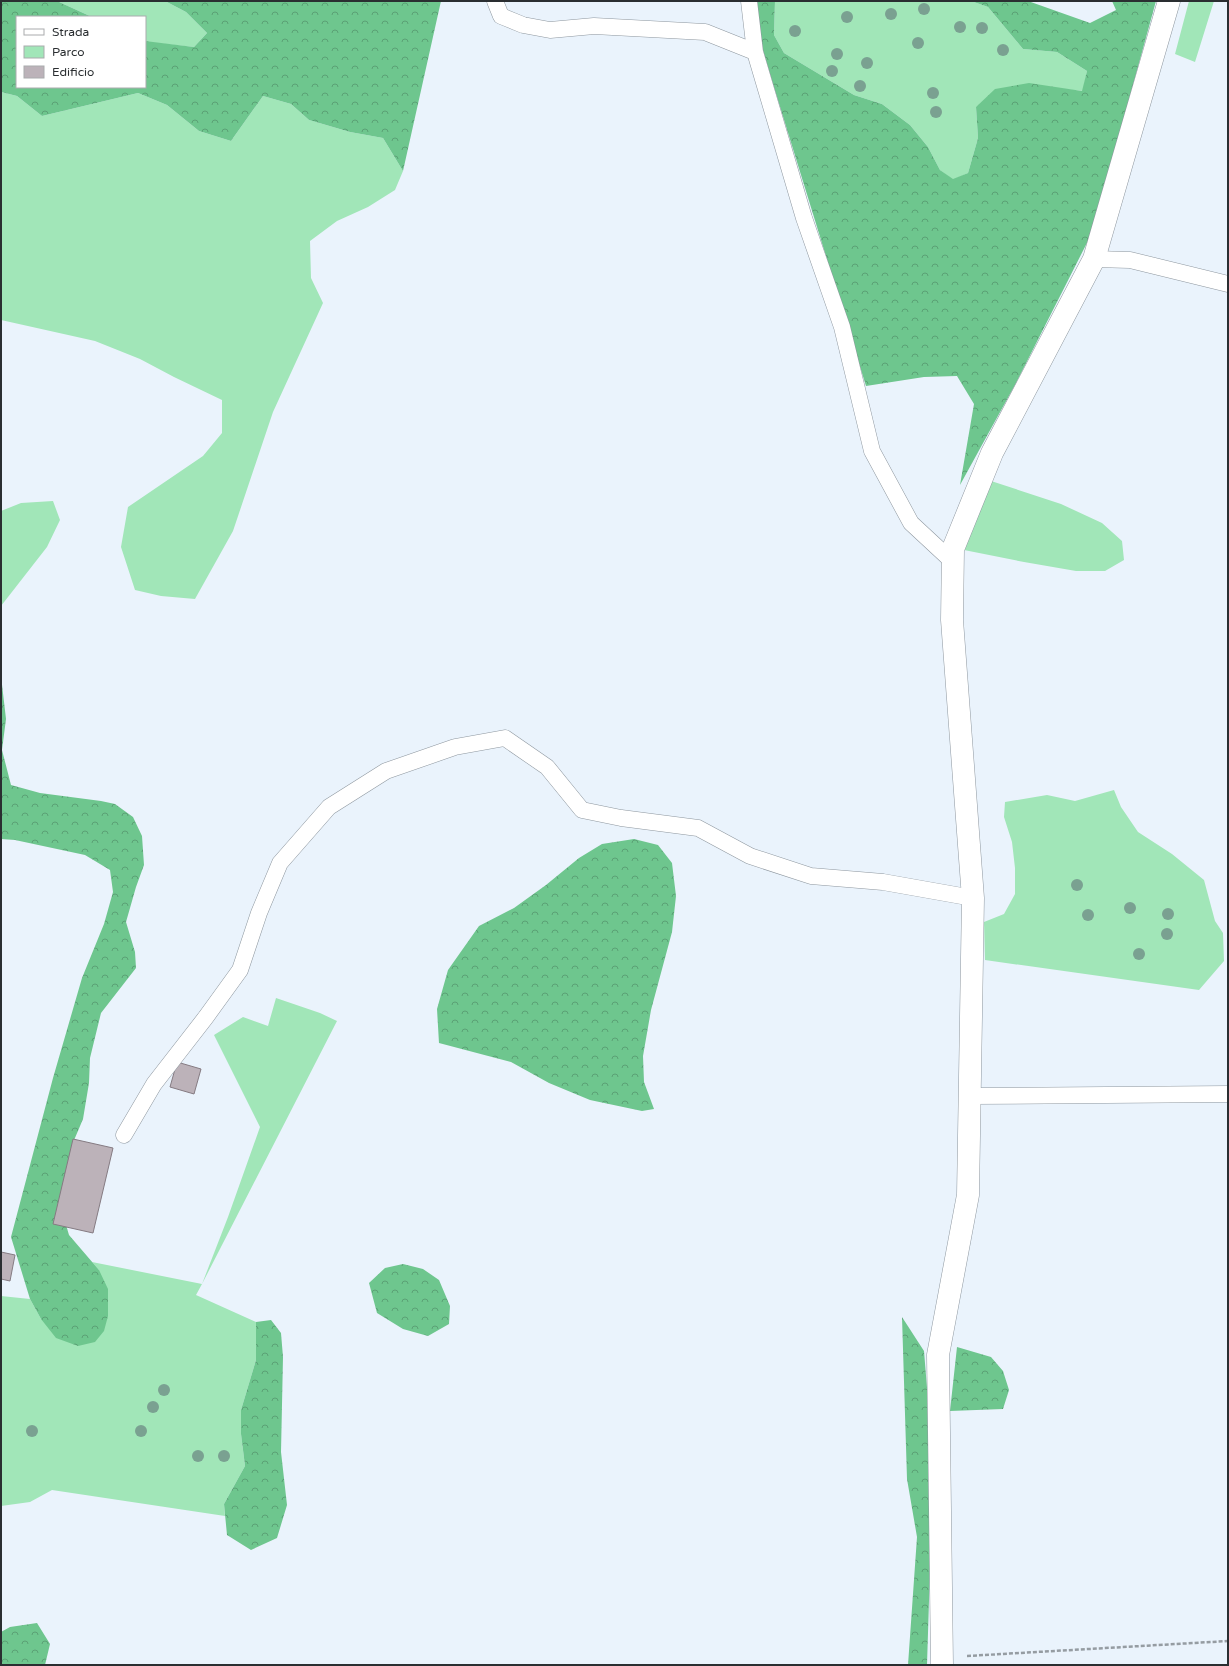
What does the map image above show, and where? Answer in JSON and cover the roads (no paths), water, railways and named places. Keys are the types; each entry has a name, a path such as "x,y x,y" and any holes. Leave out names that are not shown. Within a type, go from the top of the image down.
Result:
{"street":[{"path":"942,1661 938,1355 968,1195 973,898 952,620 953,549 992,453 1094,259 1169,1"}],"lane":[{"path":"496,1 501,16 522,25 550,30 594,26 705,32 755,52"},
{"path":"749,1 755,52 804,218 842,327 872,451 911,523 953,562"},
{"path":"1094,259 1130,260 1228,284"},
{"path":"124,1136 154,1084 240,970 258,913 280,863 329,807 386,771 455,746 505,738 547,767 582,810 621,818 698,828 750,856 811,876 883,882 973,898"},
{"path":"970,1096 1228,1094"}]}
